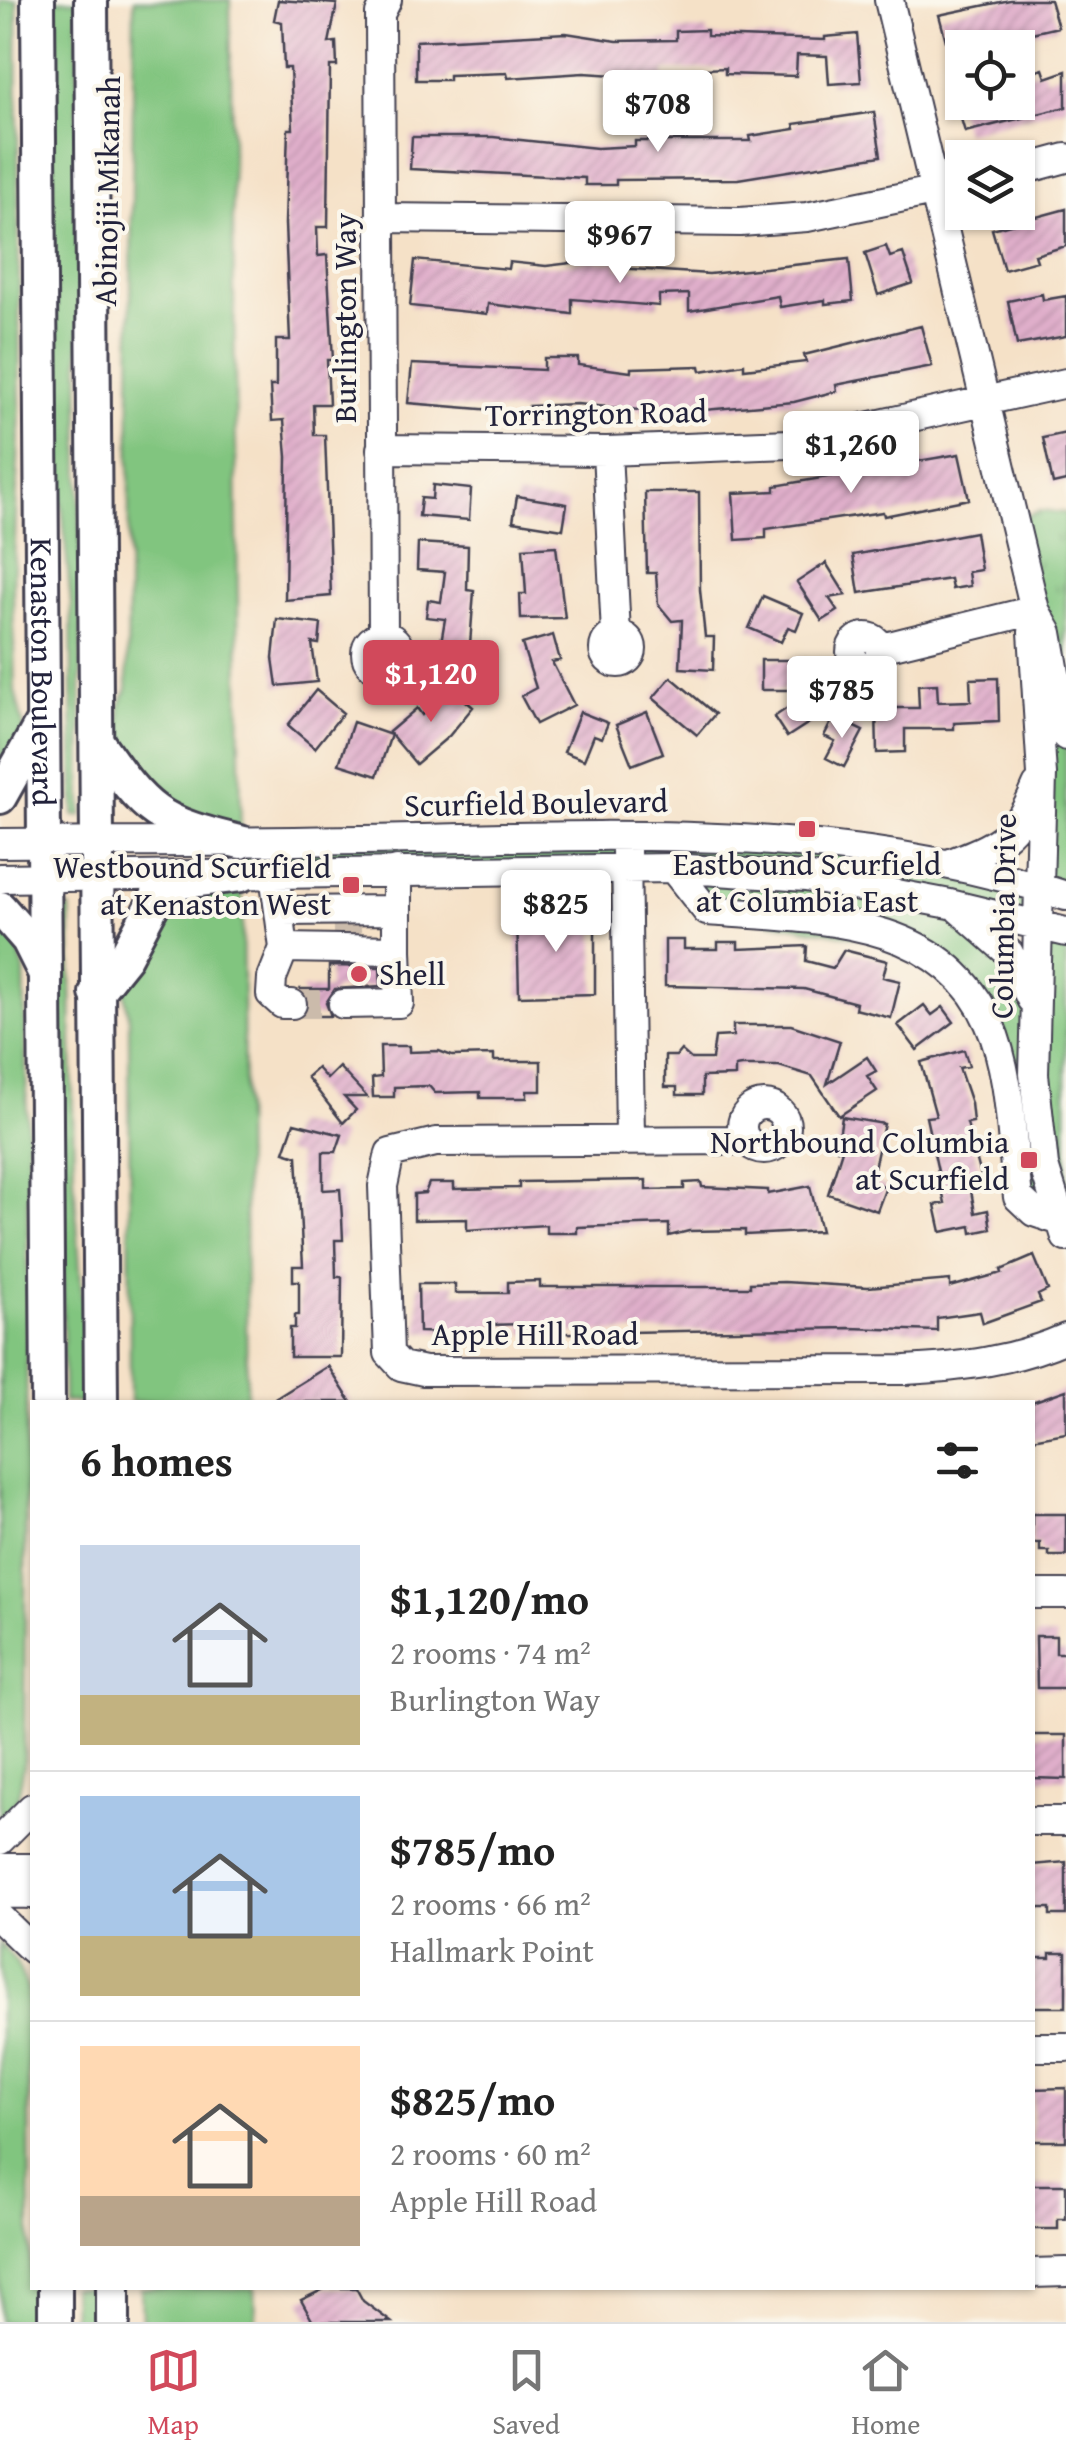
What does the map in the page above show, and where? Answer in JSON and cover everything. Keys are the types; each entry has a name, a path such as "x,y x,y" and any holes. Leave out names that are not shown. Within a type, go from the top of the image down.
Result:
{"main road":[{"name":"Kenaston Boulevard","path":"38,0 48,1400"},
{"path":"91,0 94,382"},
{"name":"Abinojii Mikanah","path":"94,382 105,334 110,0"},
{"name":"Kenaston Boulevard","path":"94,382 98,742 94,878 102,1400"},
{"path":"0,798 43,720"},
{"path":"98,742 125,782 159,817 241,858"},
{"path":"96,992 125,958 159,893 241,858"},
{"path":"0,908 28,940 46,978"},
{"path":"55,2290 56,2322"},
{"path":"112,2290 113,2322"}],"street":[{"name":"Burlington Way","path":"383,637 380,14 387,0"},
{"name":"Columbia Drive","path":"889,0 945,175"},
{"path":"1035,166 1066,158"},
{"path":"380,218 740,222 807,217 945,189"},
{"name":"Columbia Drive","path":"956,230 986,398 1034,610 1042,776 1037,924 1038,1119 1044,1166 1064,1229"},
{"name":"Torrington Road","path":"381,449 607,451 790,444 1066,382"},
{"path":"607,451 616,635"},
{"path":"881,648 1034,610"},
{"name":"Columbia Drive","path":"1034,610 1048,633 1066,736"},
{"path":"948,864 1001,844 1026,814 1042,776"},
{"path":"626,834 630,1138"},
{"name":"Scurfield Boulevard","path":"0,878 94,878 241,858 626,834 800,841 948,864 1066,896"},
{"name":"Scurfield Boulevard","path":"0,843 96,842 241,858 274,874 626,867 806,877 950,904 1066,932"},
{"name":"Scurfield Boulevard","path":"673,868 707,911 856,922 924,949 965,983"},
{"path":"344,1004 399,1004 397,872"},
{"path":"274,874 283,929 271,994 282,1004 292,1004"},
{"path":"950,904 1008,952 1024,977 1036,1012"},
{"path":"283,929 397,930"},
{"path":"283,929 397,930"},
{"path":"283,929 333,930"},
{"path":"362,929 397,930"},
{"name":"Columbia Drive","path":"1066,945 1066,954"},
{"name":"Columbia Drive","path":"965,983 989,1022 1000,1058 1018,1197 1034,1212 1064,1229"},
{"name":"Apple Hill Road","path":"747,1140 436,1142 390,1153 383,1186 386,1334 390,1354 401,1366 424,1371 919,1370 983,1364 1035,1352 1066,1338"},
{"path":"1035,1594 1066,1594"},
{"path":"0,1840 30,1810"},
{"path":"1035,1821 1066,1820"},
{"path":"0,1868 30,1868"},
{"path":"0,1893 30,1894"},
{"path":"0,1918 30,1947"},
{"path":"1035,2047 1066,2047"},
{"path":"1035,2272 1066,2272"}],"green space":[{"path":"0,0 17,0 20,408 13,591 15,691 24,728 0,800"},
{"path":"50,0 77,0 82,816 74,816 71,604 55,428"},
{"path":"134,0 230,0 241,833 166,813 121,751 120,706 127,689"},
{"path":"1039,511 1066,513 1066,736 1014,520"},
{"path":"1033,635 1066,736 1066,896 1038,887 1037,923 1066,932 1066,1237 1034,1212 989,1023 923,949 707,911 673,868 241,875 240,842 800,841 1037,886","holes":["953,905 1037,924 1024,977"]},
{"path":"242,889 247,1400 130,1400 129,1018 122,978 173,899"},
{"path":"70,908 74,1178 89,1400 64,1400 59,926 64,909"},
{"path":"0,918 16,942 24,970 28,1162 24,1766 18,1797 0,1826"},
{"path":"0,1943 16,1962 28,1989 31,2322 0,2322"},
{"path":"72,2290 91,2290 94,2322 73,2322"},
{"path":"141,2290 255,2290 256,2322 142,2322"}],"building":[{"path":"278,0 337,4 329,43 336,42 337,66 330,66 328,227 317,227 318,256 327,255 333,360 327,360 329,404 313,404 314,435 325,435 331,596 285,600 287,457 284,420 272,421 270,386 276,386 276,340 290,340 285,224 288,129 293,129 290,68 284,68 282,22 274,20"},
{"path":"1010,0 1050,0 1058,27 1035,32 945,30 945,37 939,15"},
{"path":"707,30 707,36 825,40 857,34 861,82 829,84 827,56 797,55 796,76 725,74 725,68 664,71 665,87 630,88 630,76 584,73 508,78 507,73 449,75 449,80 416,80 416,41 566,33 617,41 676,40 676,31"},
{"path":"1043,69 1046,78 1066,71 1066,107 1035,115 1035,72"},
{"path":"874,112 881,156 738,179 616,180 616,185 585,185 585,178 410,169 412,137 493,137 597,148 635,146 635,141 751,141 750,136 795,129 794,124"},
{"path":"961,120 1013,120 965,132"},
{"path":"1066,209 1066,246 1035,255 1037,261 1004,270 992,230 1035,230 1035,217"},
{"path":"886,246 890,257 903,253 913,283 878,295 865,253"},
{"path":"849,259 853,301 825,304 825,300 780,307 778,296 689,311 689,294 659,295 659,306 572,299 572,314 488,304 487,314 410,306 415,260 508,269 509,262 546,266 618,262 618,268 709,274"},
{"path":"1042,294 1043,300 1066,296 1066,336 1017,345 1008,301"},
{"path":"921,326 932,366 836,385 837,391 794,402 670,413 577,404 529,406 529,413 408,403 412,364 544,370 544,358 578,358 578,365 631,372 631,368 700,366 701,371 744,364 744,369 806,362 804,355"},
{"path":"1066,433 1066,481 1053,484 1043,438"},
{"path":"959,454 969,499 884,516 883,512 766,529 766,538 736,540 733,493 775,491 775,486"},
{"path":"433,485 471,489 469,520 419,516 421,498 432,499"},
{"path":"645,492 699,492 700,590 705,637 714,637 713,670 680,668 682,620 672,621 658,604 656,573 647,573"},
{"path":"517,496 567,504 563,529 513,521"},
{"path":"975,532 981,570 968,572 970,586 952,589 950,579 859,593 853,555"},
{"path":"418,543 468,546 467,590 474,591 468,671 437,666 445,619 426,617 428,600 441,602 445,572 417,570"},
{"path":"556,546 565,618 521,619 520,594 526,594 523,548"},
{"path":"826,563 846,595 829,598 838,611 822,621 797,582"},
{"path":"763,596 803,613 796,630 788,627 781,642 749,628"},
{"path":"277,619 321,624 319,644 312,643 317,682 277,686 273,658"},
{"path":"553,635 560,660 552,662 574,705 536,724 521,696 536,688 522,644"},
{"path":"761,660 802,660 802,690 761,690"},
{"path":"671,677 715,714 697,735 653,698"},
{"path":"998,678 999,721 954,723 954,729 905,729 905,752 877,753 876,708 919,708 918,685 937,684 938,702 971,701 970,679"},
{"path":"447,685 473,707 449,736 416,764 389,732 417,708 422,715"},
{"path":"316,690 343,713 315,748 288,725"},
{"path":"808,694 821,715 787,737 774,717"},
{"path":"580,712 608,723 602,738 594,735 584,760 564,752"},
{"path":"647,712 663,753 632,765 616,725"},
{"path":"834,717 863,731 844,767 826,758 835,741 824,736"},
{"path":"353,722 391,735 377,776 339,764"},
{"path":"517,915 595,916 595,994 519,996"},
{"path":"665,940 684,940 684,949 718,949 718,942 738,942 738,949 807,946 806,961 833,968 844,950 887,961 883,977 900,981 891,1018 855,1009 856,1003 804,989 665,986"},
{"path":"329,966 380,967 381,986 335,989 326,1003 331,1016 304,1016 309,1003 301,989 329,989"},
{"path":"924,1005 932,1015 943,1007 954,1022 917,1050 898,1025"},
{"path":"733,1025 791,1025 840,1041 827,1084 867,1057 876,1071 867,1076 877,1091 839,1116 812,1076 779,1066 741,1066 735,1067 735,1076 702,1077 702,1095 677,1095 677,1087 665,1087 665,1056 676,1056 681,1050 691,1059 712,1059 715,1037 733,1036"},
{"path":"380,1046 409,1046 409,1052 439,1051 452,1056 494,1055 494,1061 541,1061 541,1091 527,1091 527,1098 480,1098 480,1092 435,1093 429,1086 394,1087 394,1097 373,1097 372,1078 381,1077"},
{"path":"964,1050 969,1066 959,1068 971,1103 973,1122 967,1123 983,1183 970,1185 975,1213 988,1210 991,1229 972,1233 971,1226 941,1232 935,1205 945,1203 926,1117 936,1116 921,1062"},
{"path":"339,1067 367,1097 344,1097 356,1110 343,1123 307,1077 317,1068 327,1079"},
{"path":"842,1117 884,1124 871,1181 886,1187 877,1211 828,1194 842,1150 837,1149"},
{"path":"294,1123 342,1135 336,1152 323,1152 323,1190 340,1189 343,1240 335,1240 336,1277 342,1277 341,1357 290,1357 290,1328 295,1328 295,1315 299,1315 299,1281 293,1281 293,1266 303,1266 297,1156 284,1152"},
{"path":"646,1180 646,1190 684,1189 684,1183 701,1182 702,1187 768,1190 768,1194 810,1186 821,1231 745,1235 745,1230 689,1231 669,1236 669,1224 577,1227 577,1233 546,1233 546,1225 467,1230 467,1219 414,1220 414,1194 425,1193 429,1183 454,1183 454,1189 519,1188 519,1182"},
{"path":"1034,1256 1048,1290 1038,1295 1041,1302 983,1323 980,1312 937,1318 937,1331 850,1328 522,1334 522,1324 490,1325 490,1334 419,1332 418,1284 455,1284 455,1293 508,1293 508,1282 540,1281 540,1287 750,1287 750,1283 784,1282 868,1287 950,1280 950,1287 1002,1273 1001,1270"},
{"path":"328,1366 350,1400 273,1400"},
{"path":"1066,1390 1066,1433 1035,1438 1035,1401"},
{"path":"1035,1514 1066,1514 1066,1556 1049,1556 1049,1551 1040,1551 1040,1543 1035,1543"},
{"path":"1036,1636 1056,1636 1056,1653 1066,1653 1066,1688 1037,1688"},
{"path":"1035,1735 1066,1735 1066,1779 1035,1778"},
{"path":"1066,1862 1066,1915 1050,1915 1050,1908 1035,1908 1035,1865"},
{"path":"1050,1953 1066,1953 1066,2007 1035,2007 1035,1958 1050,1958"},
{"path":"1066,2088 1066,2141 1035,2141 1035,2089"},
{"path":"1035,2185 1066,2185 1066,2219 1058,2219 1058,2229 1035,2229"},
{"path":"322,2290 357,2290 363,2301 391,2322 313,2322 301,2300"}],"tunnel":[{"path":"333,930 362,929"},
{"path":"292,1004 343,1004"}],"place":[{"name":"Eastbound Scurfield at Columbia East","path":"807,829"},
{"name":"Westbound Scurfield at Kenaston West","path":"351,885"},
{"name":"Shell","path":"359,974"},
{"name":"Northbound Columbia at Scurfield","path":"1029,1160"}]}
